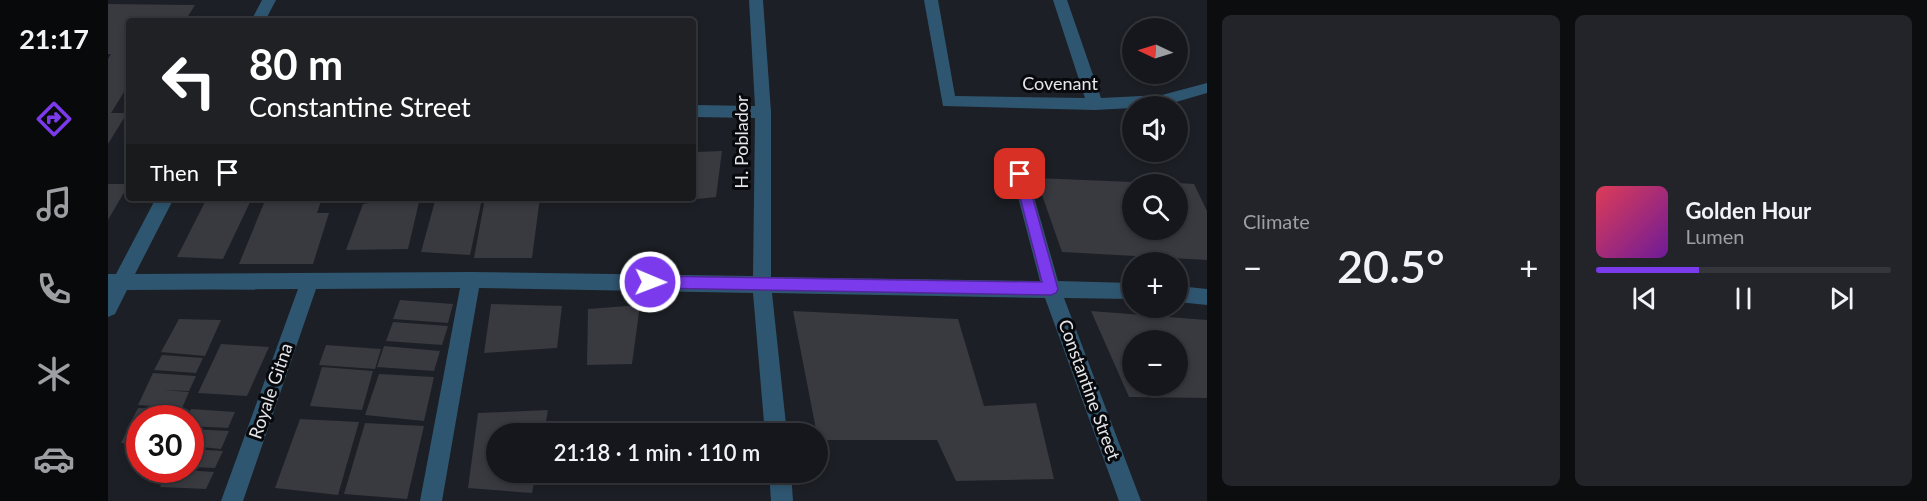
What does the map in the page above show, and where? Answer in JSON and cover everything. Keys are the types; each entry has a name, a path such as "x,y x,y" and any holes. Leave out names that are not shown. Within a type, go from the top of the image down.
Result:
{"street":[{"path":"260,18 269,0"},
{"name":"H. Poblador","path":"756,0 763,112 762,284 775,423"},
{"name":"Covenant","path":"931,0 948,102 1095,104 1162,101 1207,88"},
{"path":"1060,0 1095,104"},
{"path":"696,111 763,112"},
{"name":"Constantine Street","path":"1020,174 1051,289 1130,501"},
{"path":"108,308 115,282 163,201"},
{"path":"431,501 471,280"},
{"path":"115,282 471,280 1122,291"},
{"name":"Royale Gitna","path":"232,501 310,281"},
{"path":"1188,295 1207,297"},
{"path":"781,483 782,501"}],"building":[{"path":"108,4 195,5 187,18 126,18 126,89 111,113 126,115 108,144 108,59 111,54 108,54"},
{"path":"722,151 716,197 696,199 696,152"},
{"path":"1036,178 1122,182 1122,240 1188,240 1188,184 1194,184 1207,211 1207,260 1188,259 1188,252 1122,252 1122,255 1062,252"},
{"path":"108,184 126,184 126,189 108,220"},
{"path":"205,201 251,201 223,259 177,257"},
{"path":"265,201 321,201 317,213 329,213 313,264 239,264"},
{"path":"383,201 419,201 408,249 346,250 363,204"},
{"path":"435,201 482,201 470,255 421,252"},
{"path":"484,201 540,201 532,258 474,258"},
{"path":"400,300 453,304 448,323 393,319"},
{"path":"491,304 562,306 557,348 484,353"},
{"path":"640,305 632,364 587,365 588,309"},
{"path":"793,311 958,319 984,406 1036,403 1054,479 956,481 937,440 828,440 828,423 815,423"},
{"path":"1091,311 1122,313 1122,318 1207,320 1207,398 1129,397 1188,396 1188,330 1122,330 1122,381"},
{"path":"179,319 221,320 205,356 161,352"},
{"path":"393,322 448,326 442,345 386,341"},
{"path":"221,344 269,347 247,396 198,393"},
{"path":"326,345 381,349 375,369 319,365"},
{"path":"384,346 440,351 434,371 377,367"},
{"path":"162,355 203,358 196,373 154,370"},
{"path":"322,367 373,371 362,410 310,406"},
{"path":"153,373 196,376 189,391 163,390 189,392 183,405 138,405"},
{"path":"379,374 434,377 424,421 365,415"},
{"path":"204,410 235,412 228,428 204,427"},
{"path":"548,410 546,423 486,423 486,483 534,483 532,493 468,488 478,413"},
{"path":"300,419 359,422 338,495 275,488"},
{"path":"365,423 424,426 407,499 344,494"},
{"path":"204,430 229,431 221,449 204,447"},
{"path":"126,433 126,443 121,443"},
{"path":"204,450 223,451 215,468 204,468"},
{"path":"204,471 214,472 206,489 160,487 162,483 204,483"}],"route":[{"path":"650,282 1051,289 1020,174"}]}
